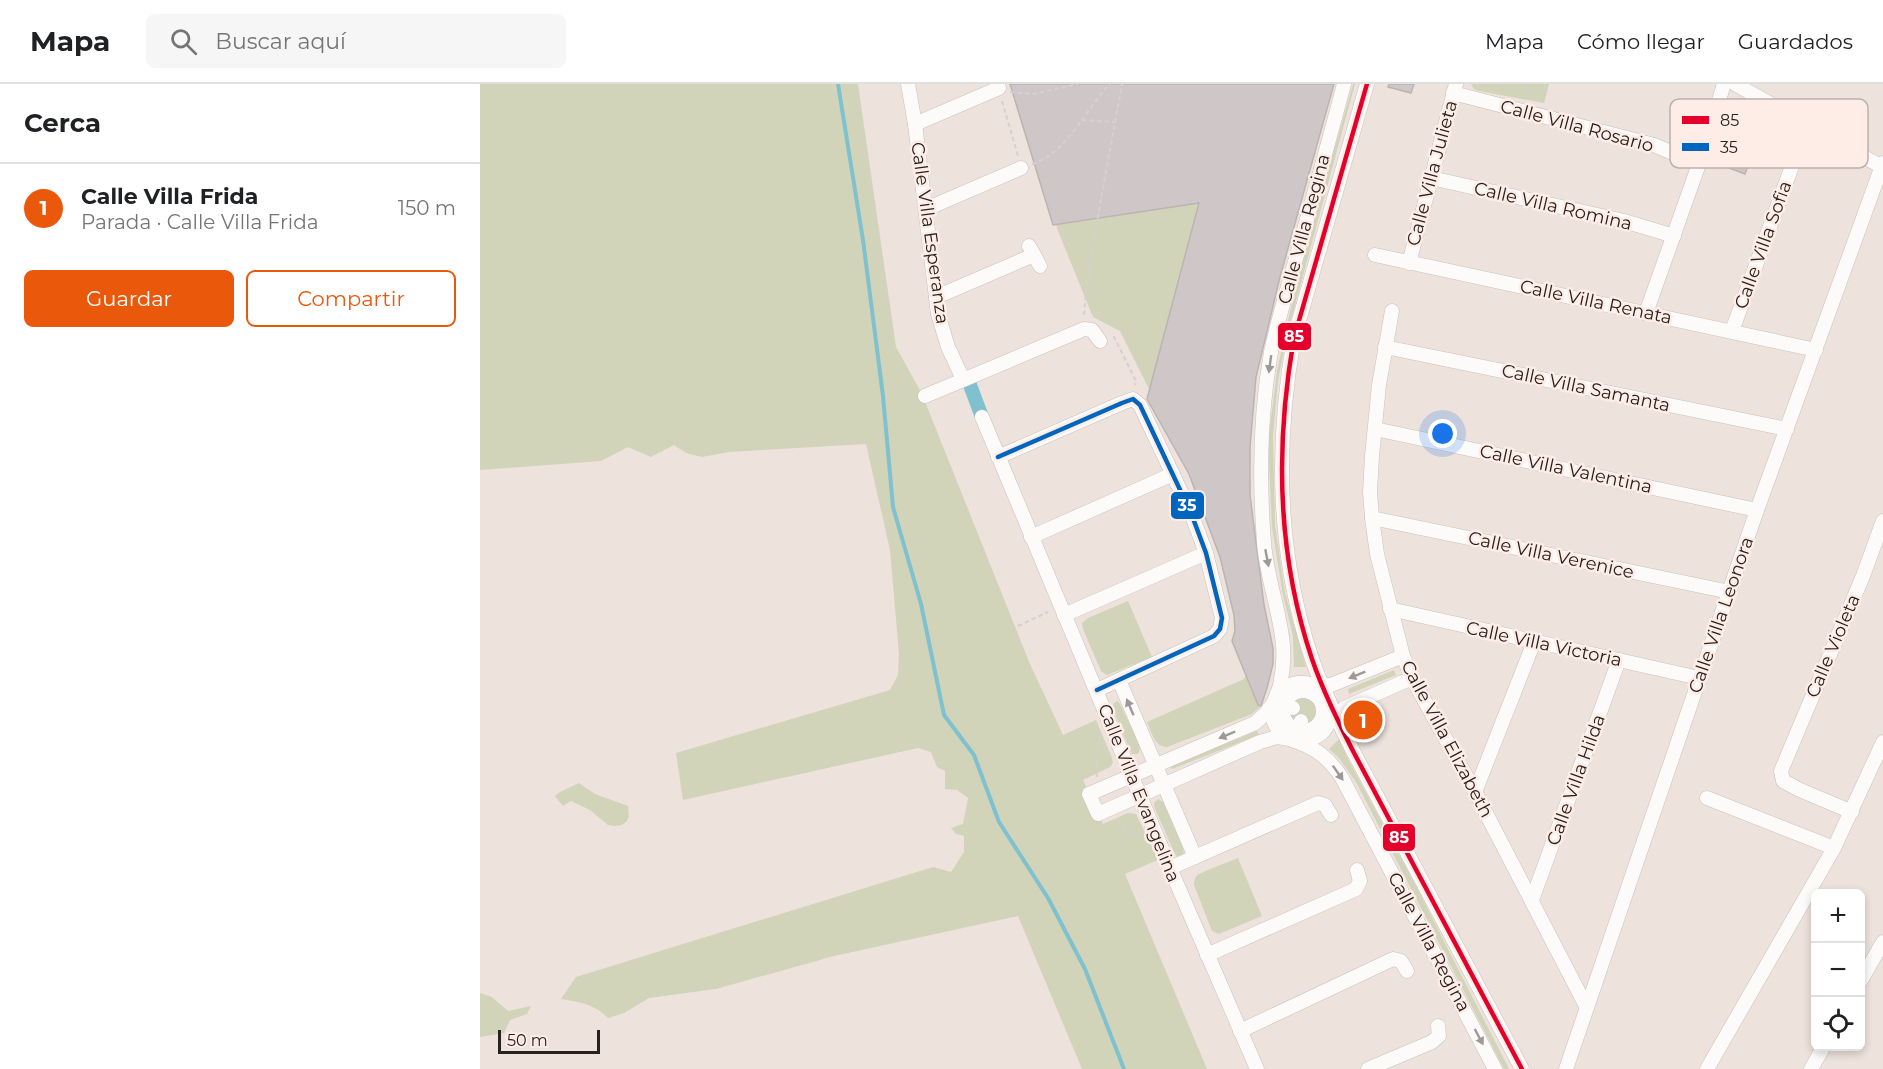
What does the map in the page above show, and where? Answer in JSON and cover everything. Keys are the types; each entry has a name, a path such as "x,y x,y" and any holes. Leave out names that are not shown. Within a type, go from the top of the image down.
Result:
{"street":[{"name":"Calle Villa Esperanza","path":"908,84 938,314 948,347 963,379"},
{"name":"Calle Villa Regina","path":"1344,84 1272,351 1263,415 1261,491 1264,545 1283,646 1281,676 1303,710 1353,751 1522,1069"},
{"name":"Calle Villa Regina","path":"1366,84 1294,338 1282,426 1281,482 1289,568 1303,632 1305,744 1321,753 1336,768 1342,778 1495,1069"},
{"path":"1719,99 1724,84"},
{"path":"1736,84 1762,99"},
{"path":"915,124 999,88"},
{"name":"Calle Villa Rosario","path":"1454,89 1643,142 1670,153"},
{"name":"Calle Villa Julieta","path":"1409,263 1454,89"},
{"path":"1868,158 1882,165"},
{"name":"Calle Villa Leonora","path":"1566,1069 1757,510 1882,165"},
{"path":"926,209 1021,168"},
{"path":"1646,313 1698,168"},
{"name":"Calle Villa Sofia","path":"1732,331 1791,168"},
{"name":"Calle Villa Romina","path":"1431,178 1624,221 1674,236"},
{"name":"Calle Villa Renata","path":"1375,255 1816,350"},
{"path":"936,297 1034,256"},
{"name":"Calle Villa Elizabeth","path":"1392,311 1384,347 1370,492 1377,554 1403,656 1412,678 1475,792 1586,1006"},
{"path":"925,396 1084,329 1092,330 1098,338"},
{"name":"Calle Villa Samanta","path":"1384,347 1787,429"},
{"path":"998,457 1136,402 1191,513 1206,553 1222,618 1218,633 1097,690"},
{"name":"Calle Villa Evangelina","path":"982,417 1097,690 1195,857"},
{"name":"Calle Villa Valentina","path":"1375,429 1757,510"},
{"path":"1031,537 1173,474"},
{"name":"Calle Villa Verenice","path":"1372,518 1730,592"},
{"name":"Calle Violeta","path":"1852,812 1783,781 1781,771 1863,576 1883,520"},
{"path":"1063,610 1206,553"},
{"name":"Calle Villa Victoria","path":"1390,609 1699,678"},
{"path":"1475,792 1534,642"},
{"path":"1150,779 1277,738 1303,710 1336,684 1403,656"},
{"name":"Calle Villa Hilda","path":"1532,900 1619,660"},
{"path":"1150,779 1255,723 1265,714 1344,708 1412,678"},
{"name":"Calle Villa Evangelina","path":"1119,680 1150,779 1170,868 1257,1069"},
{"path":"1707,1069 1834,848 1883,742"},
{"path":"1707,798 1834,848"},
{"path":"1170,868 1317,803 1328,807 1331,815"},
{"path":"1207,955 1356,889 1360,881 1357,870"},
{"path":"1865,973 1883,942"},
{"path":"1240,1030 1394,958 1401,961 1407,971"},
{"path":"1368,1069 1432,1042 1439,1036 1438,1026"},
{"path":"1811,1069 1822,1051"}],"path":[{"path":"999,88 1033,94 1078,84"},
{"path":"1084,329 1086,292 1122,84"},
{"path":"999,88 1021,168 1053,154 1110,85"},
{"path":"1081,120 1115,122"},
{"path":"1098,338 1114,338 1136,381 1136,402"},
{"path":"1017,626 1063,610"}],"green space":[{"path":"480,84 858,84 896,347 922,394 1030,664 1063,735 1096,720 1113,763 1110,767 1083,780 1103,824 1128,813 1136,814 1158,860 1125,874 1207,1069 1082,1069 1018,916 834,956 716,989 649,998 624,1013 608,1018 592,1007 561,999 576,977 933,867 951,872 964,852 964,836 956,834 951,828 963,824 968,798 957,790 945,789 945,771 937,767 931,752 918,748 683,800 676,753 890,690 898,675 899,654 890,550 866,444 729,452 702,457 686,453 674,445 651,457 628,447 601,461 480,470"},
{"path":"1013,84 1331,84 1255,360 1247,492 1264,691 1260,707 1252,714 1167,747 1156,742 1147,722 1244,679 1247,674 1231,587 1196,483 1120,331 1093,317 1058,231"},
{"path":"1353,84 1355,84 1288,331 1278,380 1273,436 1275,525 1285,593 1306,667 1294,667 1293,636 1283,595 1272,527 1268,442 1277,371 1286,329 1302,262"},
{"path":"1471,84 1549,84 1544,103 1479,91"},
{"path":"1128,601 1152,657 1107,675 1101,671 1082,623 1088,618"},
{"path":"1394,670 1396,675 1349,694 1348,689"},
{"path":"1304,691 1312,692 1318,697 1323,703 1323,719 1318,725 1312,730 1304,731 1296,730 1290,725 1285,719 1284,711 1285,703 1290,697 1296,692"},
{"path":"1117,701 1139,744 1138,754 1132,754 1113,709 1113,704"},
{"path":"1257,731 1259,735 1172,769 1170,766"},
{"path":"1339,739 1509,1069 1504,1069 1356,782 1339,758 1329,749"},
{"path":"579,783 595,794 628,806 627,821 622,825 608,825 590,810 571,801 563,806 555,796"},
{"path":"1158,799 1163,802 1183,848 1184,856 1180,858 1174,852 1154,806"},
{"path":"1238,858 1262,916 1219,934 1212,931 1194,880 1201,873"},
{"path":"480,993 492,997 508,1011 531,1006 527,1014 510,1020 504,1033 480,1037"}],"building":[{"path":"1010,84 1334,84 1280,277 1256,377 1250,447 1250,495 1264,605 1273,648 1273,664 1261,706 1258,705 1232,641 1235,631 1234,615 1220,557 1189,474 1147,399 1199,203 1053,225"},
{"path":"1389,84 1414,84 1411,93 1388,87"},
{"path":"1729,168 1747,168 1745,174"}],"waterway":[{"path":"838,84 863,240 883,396 893,507 921,604 944,715 974,755 999,822 1048,898 1085,969 1124,1069"},
{"path":"967,377 982,417"}],"transit line":[{"name":"85","path":"1367,84 1294,338 1284,419 1282,460 1286,540 1292,580 1300,620 1312,659 1336,717 1522,1069"},
{"name":"35","path":"998,457 1133,399 1140,405 1191,513 1206,553 1222,618 1220,629 1214,636 1097,690"}],"place":[{"name":"Calle Villa Frida","path":"1363,720"}]}
